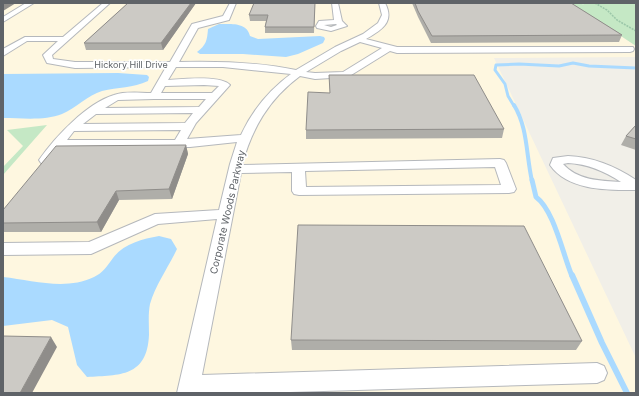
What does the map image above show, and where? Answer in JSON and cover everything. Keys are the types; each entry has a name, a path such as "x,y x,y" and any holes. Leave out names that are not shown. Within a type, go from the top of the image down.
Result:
{"street":[{"path":"3,20 31,3"},
{"name":"Hickory Hill Drive","path":"107,3 47,55 50,61 60,64 75,65 240,65 278,69 315,76 345,75 389,48"},
{"path":"154,96 195,26 226,18 233,3"},
{"path":"335,3 353,30 389,48 397,50 630,49"},
{"name":"Corporate Woods Parkway","path":"189,389 235,169 250,126 262,106 272,94 297,73 311,64 353,30 384,22 386,12 382,3"},
{"path":"9,39 65,39"},
{"path":"3,53 25,39"},
{"path":"162,83 204,82 224,84 224,88 200,110 188,126 179,143"},
{"path":"37,170 71,128 112,98 215,96"},
{"path":"93,111 200,110"},
{"path":"71,128 188,126"},
{"path":"58,144 179,143 245,138"},
{"path":"565,160 586,162 620,175 636,186 607,185 576,180 566,175 556,165 557,161 565,160"},
{"path":"235,169 500,163 509,189 298,191 298,168"},
{"path":"3,249 91,248 155,219 225,214"},
{"path":"189,389 597,373"}],"path":[{"path":"595,3 607,10 621,23 636,31"}],"shaded area":[{"path":"3,3 572,3 636,46 636,57 494,58 636,358 636,393 3,393"}],"green space":[{"path":"571,3 580,3 584,5 582,3 636,3 636,46"},
{"path":"47,125 3,175 3,167 23,146 7,130"}],"water":[{"path":"219,24 233,24 242,26 246,28 250,36 258,39 320,36 324,37 325,39 323,43 298,54 286,57 243,54 200,54 197,52 206,42 208,29"},
{"path":"118,73 147,75 149,77 148,81 142,83 97,93 62,114 48,118 3,118 3,74"},
{"path":"159,236 171,239 177,249 150,304 147,349 143,359 130,371 110,376 87,377 77,365 68,327 52,320 3,326 3,277 60,284 83,281 100,273 105,269 117,253 127,246"}],"building":[{"path":"128,3 191,3 161,43 84,43"},
{"path":"254,3 315,3 314,27 265,27 268,15 249,15"},
{"path":"415,3 571,3 622,35 432,36"},
{"path":"329,75 474,75 504,129 306,130 308,92 330,93"},
{"path":"636,125 636,139 626,136"},
{"path":"186,145 169,189 116,191 97,222 3,223 3,210 56,146"},
{"path":"298,225 524,226 582,341 291,340"},
{"path":"3,336 51,337 20,393 3,393"}],"waterway":[{"path":"514,106 508,96 505,84 495,70 496,65 519,64 559,66 573,63 589,66 636,68"},
{"path":"514,105 522,123 532,181"},
{"path":"532,180 536,197 542,203 553,222 572,276"},
{"path":"572,275 602,343 627,393"}]}
